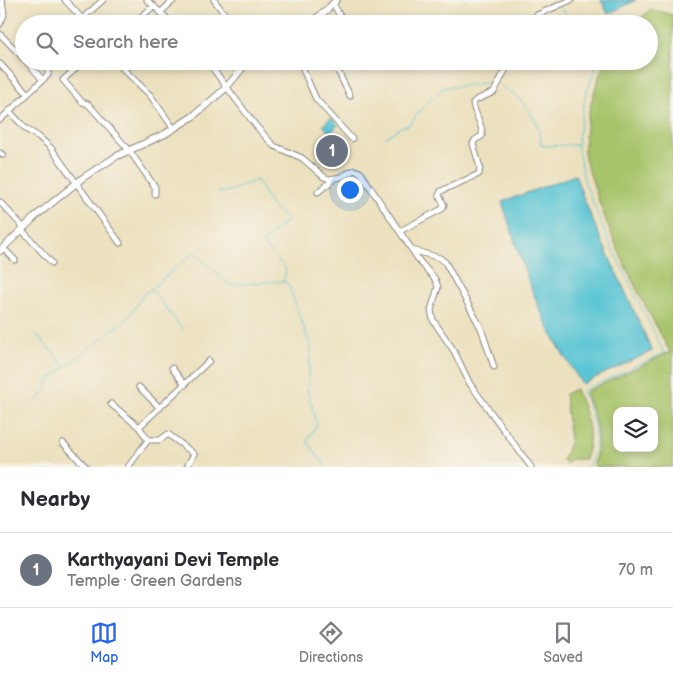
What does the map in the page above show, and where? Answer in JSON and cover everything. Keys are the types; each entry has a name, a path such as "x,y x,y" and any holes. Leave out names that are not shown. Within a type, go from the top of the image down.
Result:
{"main road":[{"path":"319,15 334,2"},
{"path":"2,249 77,183 116,156 174,129 192,117 226,88 241,70"}],"street":[{"path":"0,24 4,19 2,0"},
{"path":"65,0 79,15"},
{"path":"86,15 103,0"},
{"path":"147,0 164,15"},
{"path":"161,12 174,0"},
{"path":"214,0 225,15"},
{"path":"537,15 562,2 571,0"},
{"path":"334,2 340,15"},
{"path":"143,15 154,6"},
{"path":"0,34 15,50"},
{"path":"0,64 28,94"},
{"path":"34,70 44,80"},
{"path":"0,120 44,80 49,72 48,70"},
{"path":"74,70 63,80 82,102 88,104 129,150 155,187 155,194"},
{"path":"124,70 150,96 174,129"},
{"path":"213,70 274,146 302,158 324,177 334,179"},
{"path":"303,70 316,99 352,139"},
{"path":"337,70 350,96"},
{"path":"400,231 442,209 444,205 439,195 441,191 480,174 480,167 473,144 475,140 482,136 483,130 474,111 473,104 476,100 491,94 506,70"},
{"path":"9,111 26,129 52,148 120,243"},
{"path":"318,192 334,179 354,170 360,172 412,250 435,279 438,287 431,310 433,320 454,352 470,384 531,467"},
{"path":"0,202 52,263"},
{"path":"2,249 16,260"},
{"path":"412,250 440,258 445,262 481,328 494,367"},
{"path":"139,427 209,361"},
{"path":"172,368 184,385"},
{"path":"139,387 160,408"},
{"path":"111,404 139,427 148,440"},
{"path":"148,440 160,440 168,434 194,454 187,467"},
{"path":"128,467 148,440"},
{"path":"63,443 86,467"}],"green space":[{"path":"651,9 673,15 673,467 596,467 594,465 597,435 585,392 670,352 617,248 600,205 584,154 588,116 602,70 658,70 658,15 644,15"},
{"path":"576,389 588,424 588,449 585,459 572,459 566,464 563,459 570,442 565,394"}],"water":[{"path":"601,0 636,0 608,14"},
{"path":"331,118 338,125 330,133 323,125"},
{"path":"575,175 592,220 652,351 582,384 543,317 502,202"}],"waterway":[{"path":"561,8 567,15"},
{"path":"588,467 596,442 592,419 582,391 664,353 607,237 585,183 577,145 585,97 595,70"},
{"path":"386,137 401,127 409,125 421,109 443,88 493,82 497,84"},
{"path":"501,86 519,98 528,108 538,127 542,146 576,145"},
{"path":"218,193 230,191 257,180 270,204 288,220 262,243 286,269 284,281"},
{"path":"36,401 46,391 50,379 128,318 145,292 194,252 229,285 281,281 288,284 311,347 307,390 317,425 307,441 326,467"},
{"path":"151,289 183,330"},
{"path":"35,333 65,366"}],"place":[{"name":"Karthyayani Devi Temple","path":"332,151"}]}
